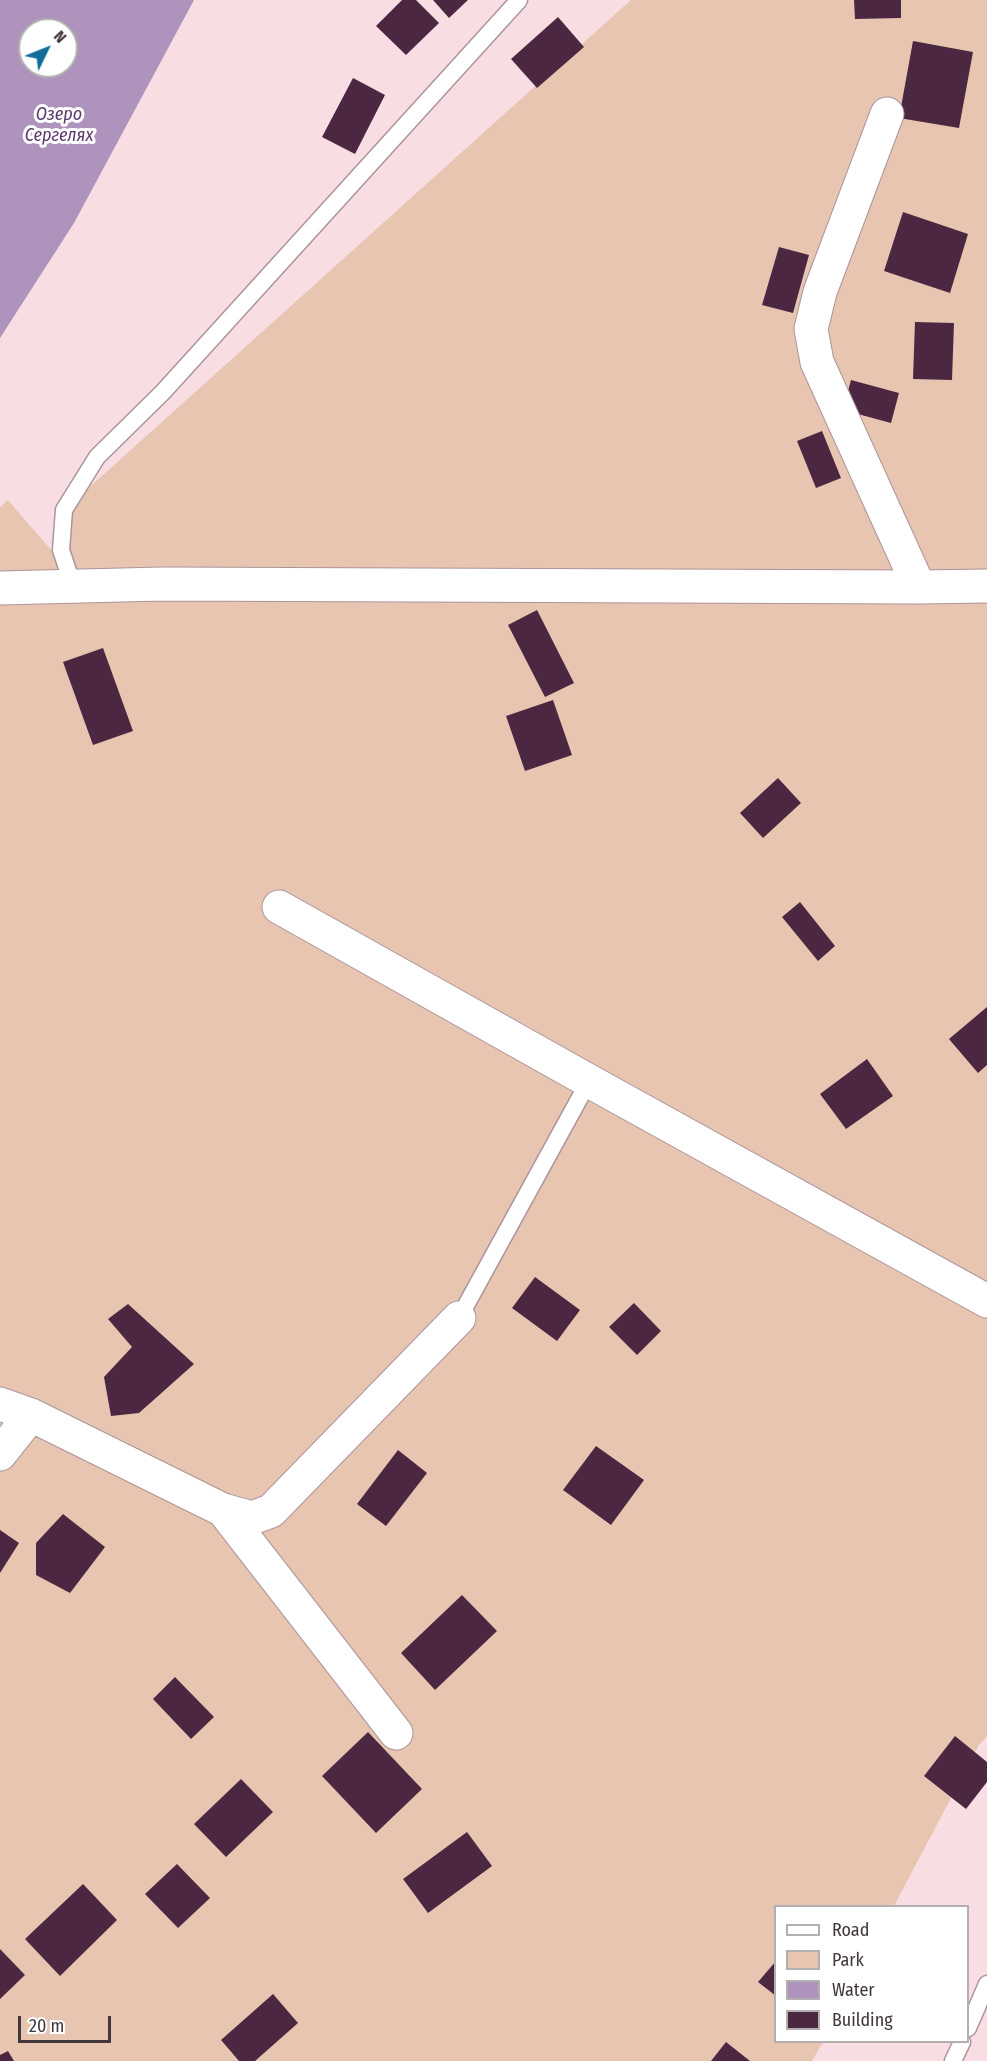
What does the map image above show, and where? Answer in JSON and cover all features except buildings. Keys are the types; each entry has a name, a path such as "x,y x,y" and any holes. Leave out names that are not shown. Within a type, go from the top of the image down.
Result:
{"street":[{"path":"887,114 820,292 811,329 817,362 919,587"},
{"path":"0,588 198,584 987,586"},
{"path":"279,907 987,1301"},
{"path":"0,1404 31,1416 222,1510 252,1518 271,1511 459,1318"},
{"path":"0,1454 31,1416"},
{"path":"222,1510 396,1733"}],"lane":[{"path":"73,586 61,550 63,510 97,457 163,392 519,0"},
{"path":"459,1318 589,1081"},
{"path":"969,2026 987,1984"},
{"path":"953,2061 962,2043"}],"green space":[{"path":"631,0 987,0 987,1736 979,1745 895,1905 774,1905 774,2043 822,2043 812,2061 0,2061 0,507 8,500 52,551 64,510"}],"water":[{"name":"Озеро Сергелях","path":"0,0 194,0 74,223 0,338"}]}
